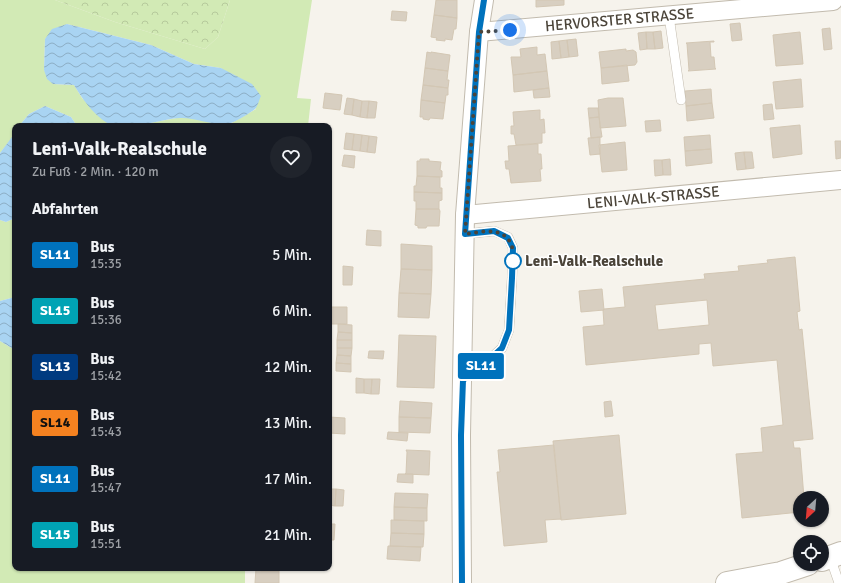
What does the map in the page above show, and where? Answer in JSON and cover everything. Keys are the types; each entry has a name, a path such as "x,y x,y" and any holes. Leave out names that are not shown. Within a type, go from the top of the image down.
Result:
{"street":[{"path":"462,583 461,435 465,215 479,32 484,0"},
{"name":"HERVORSTER STRASSE","path":"479,32 833,1"},
{"name":"LENI-VALK-STRASSE","path":"465,215 841,180"},
{"path":"727,583 780,573 793,569"}],"lane":[{"path":"669,16 681,100"},
{"path":"463,380 502,348 509,330 513,248 508,238 494,231 465,234"},
{"path":"831,557 839,583"}],"green space":[{"path":"0,0 55,0 115,22 205,49 218,37 230,0 312,0 297,98 311,99 308,123 232,123 256,109 221,68 194,64 151,45 67,24 45,39 44,70 53,84 74,85 82,98 111,123 75,123 71,117 45,106 29,114 22,123 12,123 12,138 0,153"},
{"path":"55,0 230,0 218,37 205,49 115,22"},
{"path":"182,117 199,119 213,123 149,123"},
{"path":"12,219 12,298 0,301 0,220 6,222"},
{"path":"0,341 12,348 12,571 245,571 245,583 0,583"}],"water":[{"path":"67,24 151,45 194,64 221,68 252,84 261,96 258,105 247,115 230,123 214,123 180,118 149,123 108,123 96,115 81,97 74,85 53,84 47,79 44,70 45,39 52,29"},
{"path":"45,106 71,117 75,123 22,123 29,114"},
{"path":"12,137 12,219 6,222 0,220 0,153"},
{"path":"12,298 12,348 0,341 0,301"}],"building":[{"path":"436,0 457,0 457,18 434,15"},
{"path":"536,0 564,0 564,5 536,7"},
{"path":"392,11 407,12 406,21 391,20"},
{"path":"434,15 457,18 456,29 454,29 452,40 436,40 437,38 431,37"},
{"path":"740,23 742,40 732,41 730,24"},
{"path":"830,28 832,49 824,50 822,29"},
{"path":"661,31 663,48 655,49 653,32"},
{"path":"646,32 647,49 640,50 638,33"},
{"path":"646,32 653,32 655,49 647,49"},
{"path":"800,32 803,64 776,66 773,35"},
{"path":"576,39 578,56 569,57 567,40"},
{"path":"567,40 569,57 561,58 559,41"},
{"path":"559,41 561,58 552,59 551,42"},
{"path":"714,41 710,42 711,57 714,57 716,69 688,71 686,43"},
{"path":"537,47 537,55 545,54 547,71 513,75 511,57 521,57 520,49"},
{"path":"626,49 626,51 633,50 636,52 637,62 635,65 601,68 599,52"},
{"path":"427,52 450,55 448,71 425,68"},
{"path":"627,65 629,81 602,84 601,68"},
{"path":"425,68 448,71 448,88 423,85"},
{"path":"547,71 549,88 514,92 513,75"},
{"path":"801,79 803,107 776,109 773,82"},
{"path":"423,85 448,88 448,95 446,95 445,103 421,100"},
{"path":"549,88 550,97 534,98 533,90"},
{"path":"711,89 712,103 686,106 685,91"},
{"path":"325,93 342,95 340,110 323,108"},
{"path":"347,98 354,99 352,115 344,114"},
{"path":"623,98 626,126 600,128 598,100"},
{"path":"354,99 362,101 360,117 352,115"},
{"path":"421,100 445,103 443,119 430,118 429,120 420,117"},
{"path":"362,101 369,101 367,118 360,117"},
{"path":"369,101 377,102 375,118 367,118"},
{"path":"712,103 714,118 687,121 686,106"},
{"path":"772,104 774,119 764,120 763,105"},
{"path":"588,108 598,108 599,117 589,118"},
{"path":"540,110 540,120 544,119 545,133 542,133 542,143 516,145 514,134 511,134 511,126 514,126 513,112"},
{"path":"599,117 602,137 591,138 589,118"},
{"path":"660,120 661,131 646,132 645,121"},
{"path":"800,125 802,154 773,158 770,128"},
{"path":"346,133 354,134 352,150 344,149"},
{"path":"354,134 362,135 360,151 352,150"},
{"path":"362,135 369,136 367,152 360,151"},
{"path":"710,135 711,149 685,151 684,137"},
{"path":"369,136 377,137 375,153 367,152"},
{"path":"600,137 600,154 590,155 588,138"},
{"path":"835,141 841,141 841,158 836,159"},
{"path":"625,142 627,170 602,172 599,145"},
{"path":"538,144 538,154 541,154 541,181 511,183 509,169 506,169 505,161 509,161 508,146"},
{"path":"711,149 712,163 686,166 685,151"},
{"path":"744,152 752,152 754,168 746,169"},
{"path":"744,152 746,169 737,170 735,153"},
{"path":"344,155 355,156 354,168 342,166"},
{"path":"420,159 429,159 429,161 441,162 440,170 442,171 442,177 417,176 417,161 420,161"},
{"path":"670,159 671,175 663,175 662,160"},
{"path":"654,160 662,160 663,175 655,176"},
{"path":"417,176 440,177 440,188 442,188 442,193 414,192"},
{"path":"414,192 442,193 442,200 439,201 439,209 416,209"},
{"path":"416,209 439,209 439,226 418,228 418,226 415,225"},
{"path":"367,230 381,231 381,246 366,245"},
{"path":"401,244 432,246 432,270 401,269"},
{"path":"795,257 800,311 797,312 799,330 802,329 813,439 793,441 794,448 800,448 803,491 793,491 793,513 742,518 736,454 763,452 761,428 783,425 777,360 713,366 711,343 699,344 699,354 586,365 583,327 604,325 604,309 625,307 623,287 705,279 704,274 739,271 738,266 768,263 767,260","holes":["707,300 709,325 658,330 655,305"]},
{"path":"343,266 353,267 352,285 343,285"},
{"path":"401,269 432,270 431,294 399,293"},
{"path":"602,289 604,310 581,312 579,291"},
{"path":"399,293 431,294 429,318 398,317"},
{"path":"332,307 347,307 347,324 332,324"},
{"path":"338,324 352,325 352,333 338,332"},
{"path":"338,332 352,333 352,340 337,340"},
{"path":"399,335 436,336 434,388 397,387"},
{"path":"337,340 352,340 352,348 337,348"},
{"path":"337,348 352,348 351,356 337,355"},
{"path":"369,351 384,351 383,359 368,358"},
{"path":"337,355 351,356 351,364 336,363"},
{"path":"336,363 351,364 351,372 336,371"},
{"path":"356,378 364,379 364,393 356,393"},
{"path":"364,379 372,379 371,394 364,393"},
{"path":"372,379 380,379 379,394 371,394"},
{"path":"400,401 432,403 431,418 399,417"},
{"path":"611,401 613,416 605,417 604,402"},
{"path":"332,417 345,418 345,434 332,433"},
{"path":"399,417 431,418 430,433 399,432"},
{"path":"388,432 408,433 407,441 387,439"},
{"path":"619,435 626,514 561,520 553,441"},
{"path":"554,445 561,519 545,520 547,542 504,546 497,472 500,472 498,450"},
{"path":"406,450 430,451 429,475 405,474"},
{"path":"398,474 413,474 413,483 397,482"},
{"path":"332,489 336,489 335,506 332,506"},
{"path":"336,489 344,490 343,506 335,506"},
{"path":"395,493 428,494 427,508 394,507"},
{"path":"394,507 427,508 427,521 394,520"},
{"path":"391,520 424,521 424,534 391,533"},
{"path":"332,524 335,524 334,540 332,540"},
{"path":"391,533 424,534 423,547 390,546"},
{"path":"388,546 421,547 420,561 387,559"},
{"path":"256,571 279,571 279,583 255,583"}],"bus line":[{"name":"SL11","path":"462,583 461,435 463,380 502,348 509,330 512,278 513,248 508,238 494,231 465,234 465,215 479,32 484,0"}],"place":[{"name":"Leni-Valk-Realschule","path":"513,261"}],"route":[{"path":"510,30 479,32 465,215 465,234 494,231 508,238 513,248 512,263 513,261"}]}
